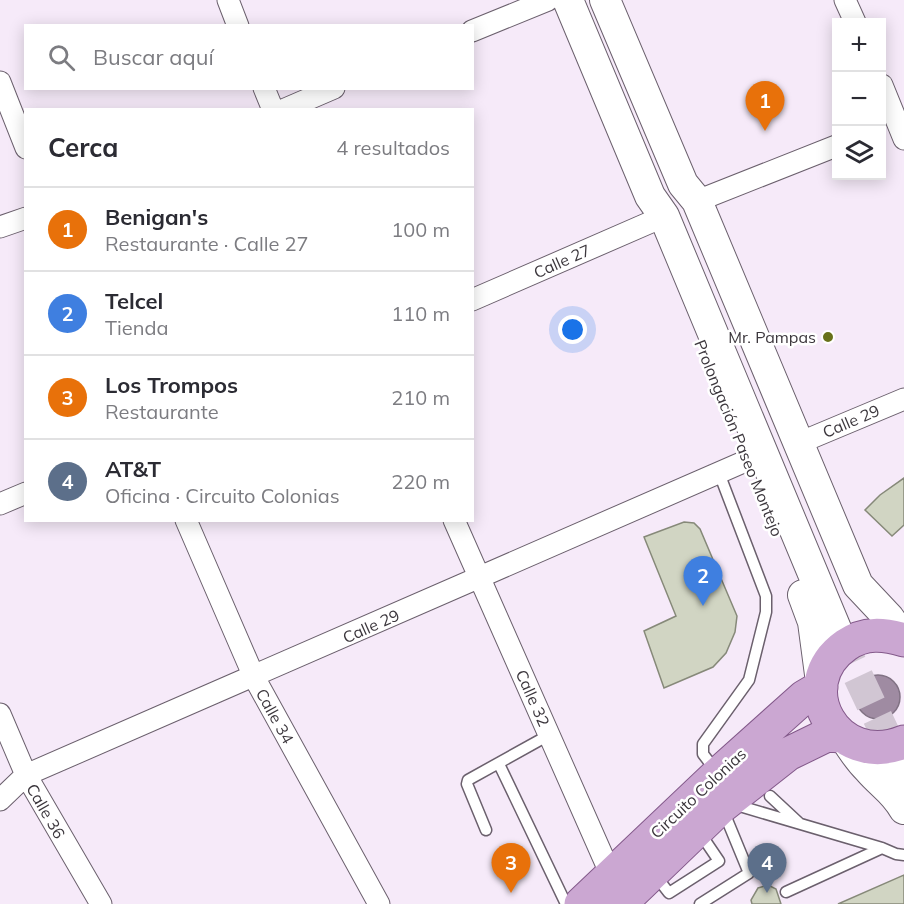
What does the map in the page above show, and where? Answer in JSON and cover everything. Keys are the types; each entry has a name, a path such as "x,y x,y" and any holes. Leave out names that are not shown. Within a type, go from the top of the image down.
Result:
{"main road":[{"name":"Prolongación Paseo Montejo","path":"568,0 813,622 821,685"},
{"name":"Prolongación Paseo Montejo","path":"605,0 799,443 858,585 889,618 904,640"},
{"name":"Prolongación Paseo Montejo","path":"650,209 664,216 847,632 685,206 690,193"},
{"path":"904,640 888,635 870,635 853,640 838,651 827,665 821,685 822,706 830,723 871,773 894,792 904,809"},
{"name":"Circuito Colonias","path":"622,895 718,774 804,696 821,685"},
{"name":"Circuito Colonias","path":"581,904 622,895 653,872 698,830 732,807 788,754 827,735 844,738"},
{"path":"844,738 861,746 877,749 893,747 902,759"}],"street":[{"path":"228,0 237,24"},
{"path":"474,30 548,0"},
{"path":"845,0 853,18"},
{"path":"0,82 24,143"},
{"path":"265,90 272,108"},
{"path":"288,108 329,90"},
{"path":"886,96 897,127"},
{"path":"690,193 832,148"},
{"name":"Calle 27","path":"474,299 650,209"},
{"path":"0,227 24,219"},
{"name":"Calle 29","path":"799,443 904,399"},
{"name":"Calle 29","path":"0,800 26,776 748,460"},
{"path":"0,504 24,494"},
{"name":"Calle 34","path":"187,522 254,677 379,904"},
{"name":"Calle 32","path":"455,522 622,895"},
{"name":"Calle 36","path":"0,714 26,776 101,904"}],"lane":[{"path":"718,774 703,754 703,744 749,680 766,612 766,596 719,473"},
{"path":"486,830 467,784 468,780 549,735"},
{"path":"499,764 566,904"},
{"path":"771,796 800,824"},
{"path":"700,904 749,873 732,807 800,824 904,855"},
{"path":"786,892 882,848"}],"shaded area":[{"path":"878,675 893,682 900,697 893,712 878,719 863,712 856,697 863,682"}],"building":[{"path":"904,478 904,525 892,536 865,510 880,495"},
{"path":"684,522 694,523 700,529 737,616 735,632 726,653 713,667 664,688 644,631 676,616 644,537"},
{"path":"904,875 904,904 838,904"},
{"path":"768,885 776,889 781,904 752,904 751,900 758,888"}],"tunnel":[{"path":"839,636 898,761"}],"place":[{"name":"Benigan's","path":"765,131"},
{"name":"Mr. Pampas","path":"828,337"},
{"name":"Telcel","path":"703,606"},
{"name":"Los Trompos","path":"511,893"},
{"name":"AT&T","path":"767,893"}]}
